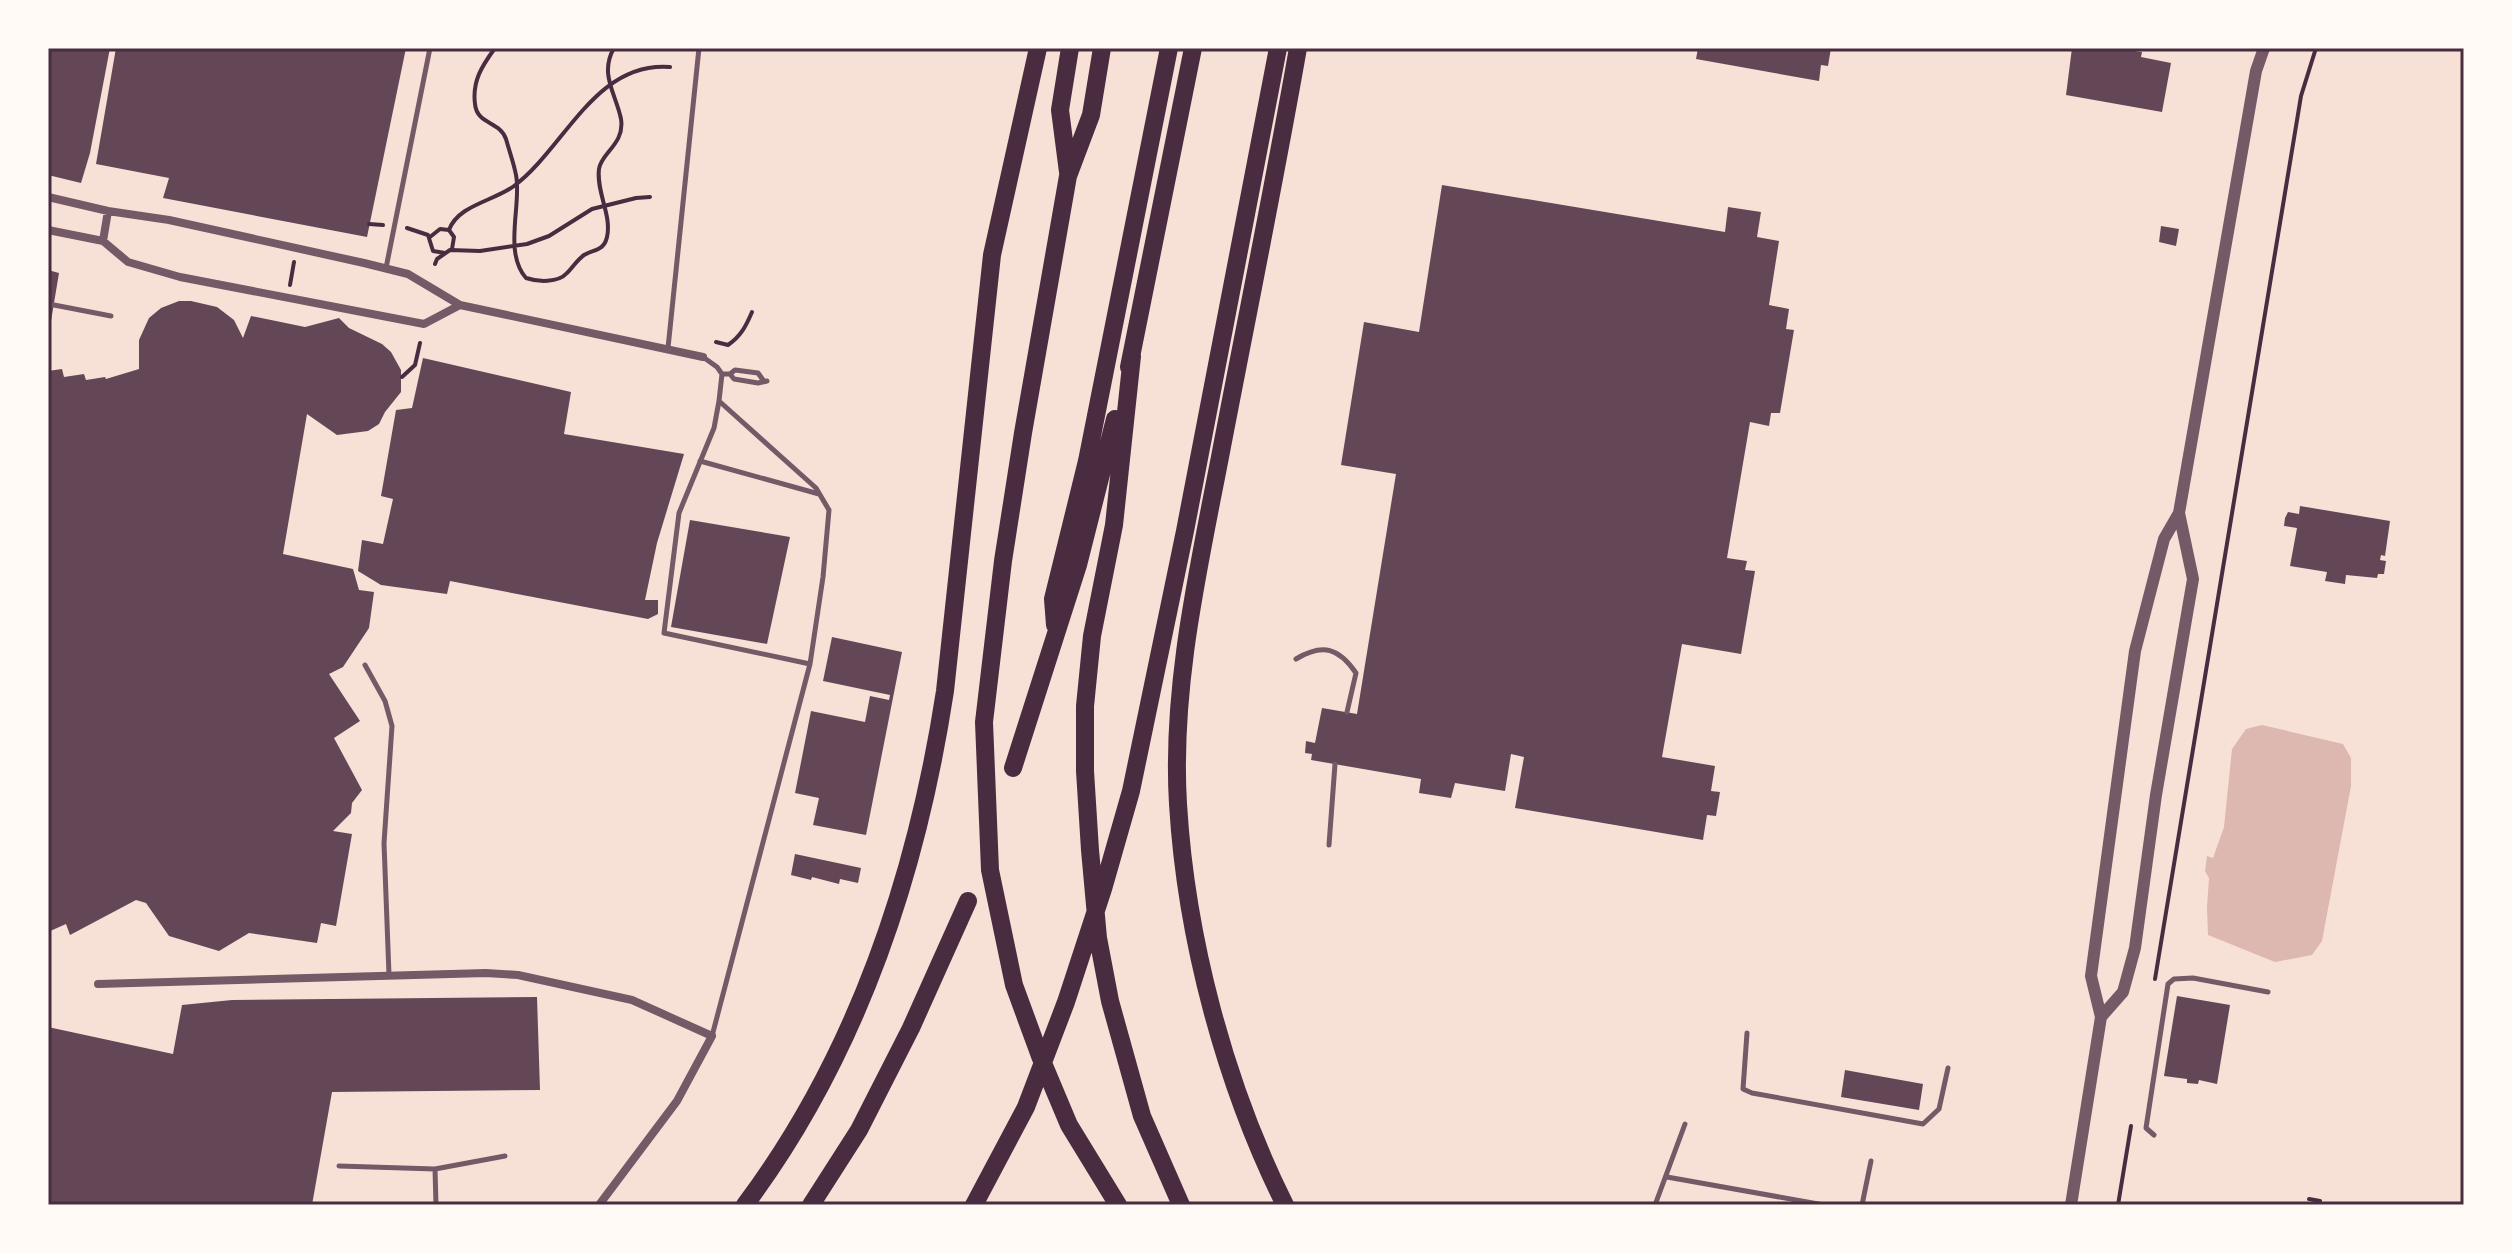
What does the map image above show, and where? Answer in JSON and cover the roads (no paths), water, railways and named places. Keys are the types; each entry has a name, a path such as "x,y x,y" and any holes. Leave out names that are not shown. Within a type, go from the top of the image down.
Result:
{"highway":[{"path":"745,1205 813,1098 852,1022 896,908 916,834 936,750 945,691 992,255 1038,48"},
{"path":"1068,176 1060,110 1070,48"},
{"path":"1102,48 1091,115 1068,176 1018,461 984,722 990,870 1014,985 1069,1125 1118,1205"},
{"path":"1056,638 1053,599 1087,461 1169,48"},
{"path":"1013,768 1082,550 1132,356 1193,48"},
{"path":"974,1205 1026,1107 1066,1002 1131,791 1185,531 1278,48"},
{"path":"1265,118 1285,48"},
{"path":"1285,1205 1241,1101 1205,979 1189,895 1178,804 1180,705 1191,604 1298,48"},
{"path":"1288,104 1305,48"},
{"path":"1132,356 1114,525 1092,636 1085,706 1089,834 1098,938 1110,1001 1142,1116 1181,1205"},
{"path":"811,1205 859,1130 911,1028 968,901"}],"street":[{"path":"2071,1205 2101,1017 2091,976 2133,664 2164,539 2179,513 2253,85 2264,48"},
{"path":"48,197 386,268 408,274 460,305 703,357"},
{"path":"103,241 108,211"},
{"path":"48,230 103,241 128,262 180,277 424,324 460,305"},
{"path":"2101,1017 2123,992 2135,948 2156,795 2193,579 2179,513"},
{"path":"98,984 518,975 632,1000 712,1036 677,1101 599,1205"}],"lane":[{"path":"386,268 430,48"},
{"path":"668,348 699,48"},
{"path":"54,305 111,316"},
{"path":"703,357 722,374 719,401 714,428 679,513 664,633 810,664"},
{"path":"722,374 735,370 758,373 765,380"},
{"path":"712,1036 810,664 829,510 821,495 719,401"},
{"path":"700,461 821,495"},
{"path":"1296,659 1321,650 1335,650 1342,655 1356,673 1347,712"},
{"path":"365,665 385,701 392,726 384,843 389,976"},
{"path":"1329,845 1335,764"},
{"path":"2154,1135 2146,1128 2168,984 2174,979 2193,978 2268,992"},
{"path":"1747,1033 1743,1089 1817,1106 1923,1124 1939,1109 1948,1068"},
{"path":"1655,1205 1685,1124"},
{"path":"339,1166 435,1169 505,1156"},
{"path":"1862,1205 1871,1161"},
{"path":"435,1169 436,1205"},
{"path":"1667,1177 1824,1205"}]}
